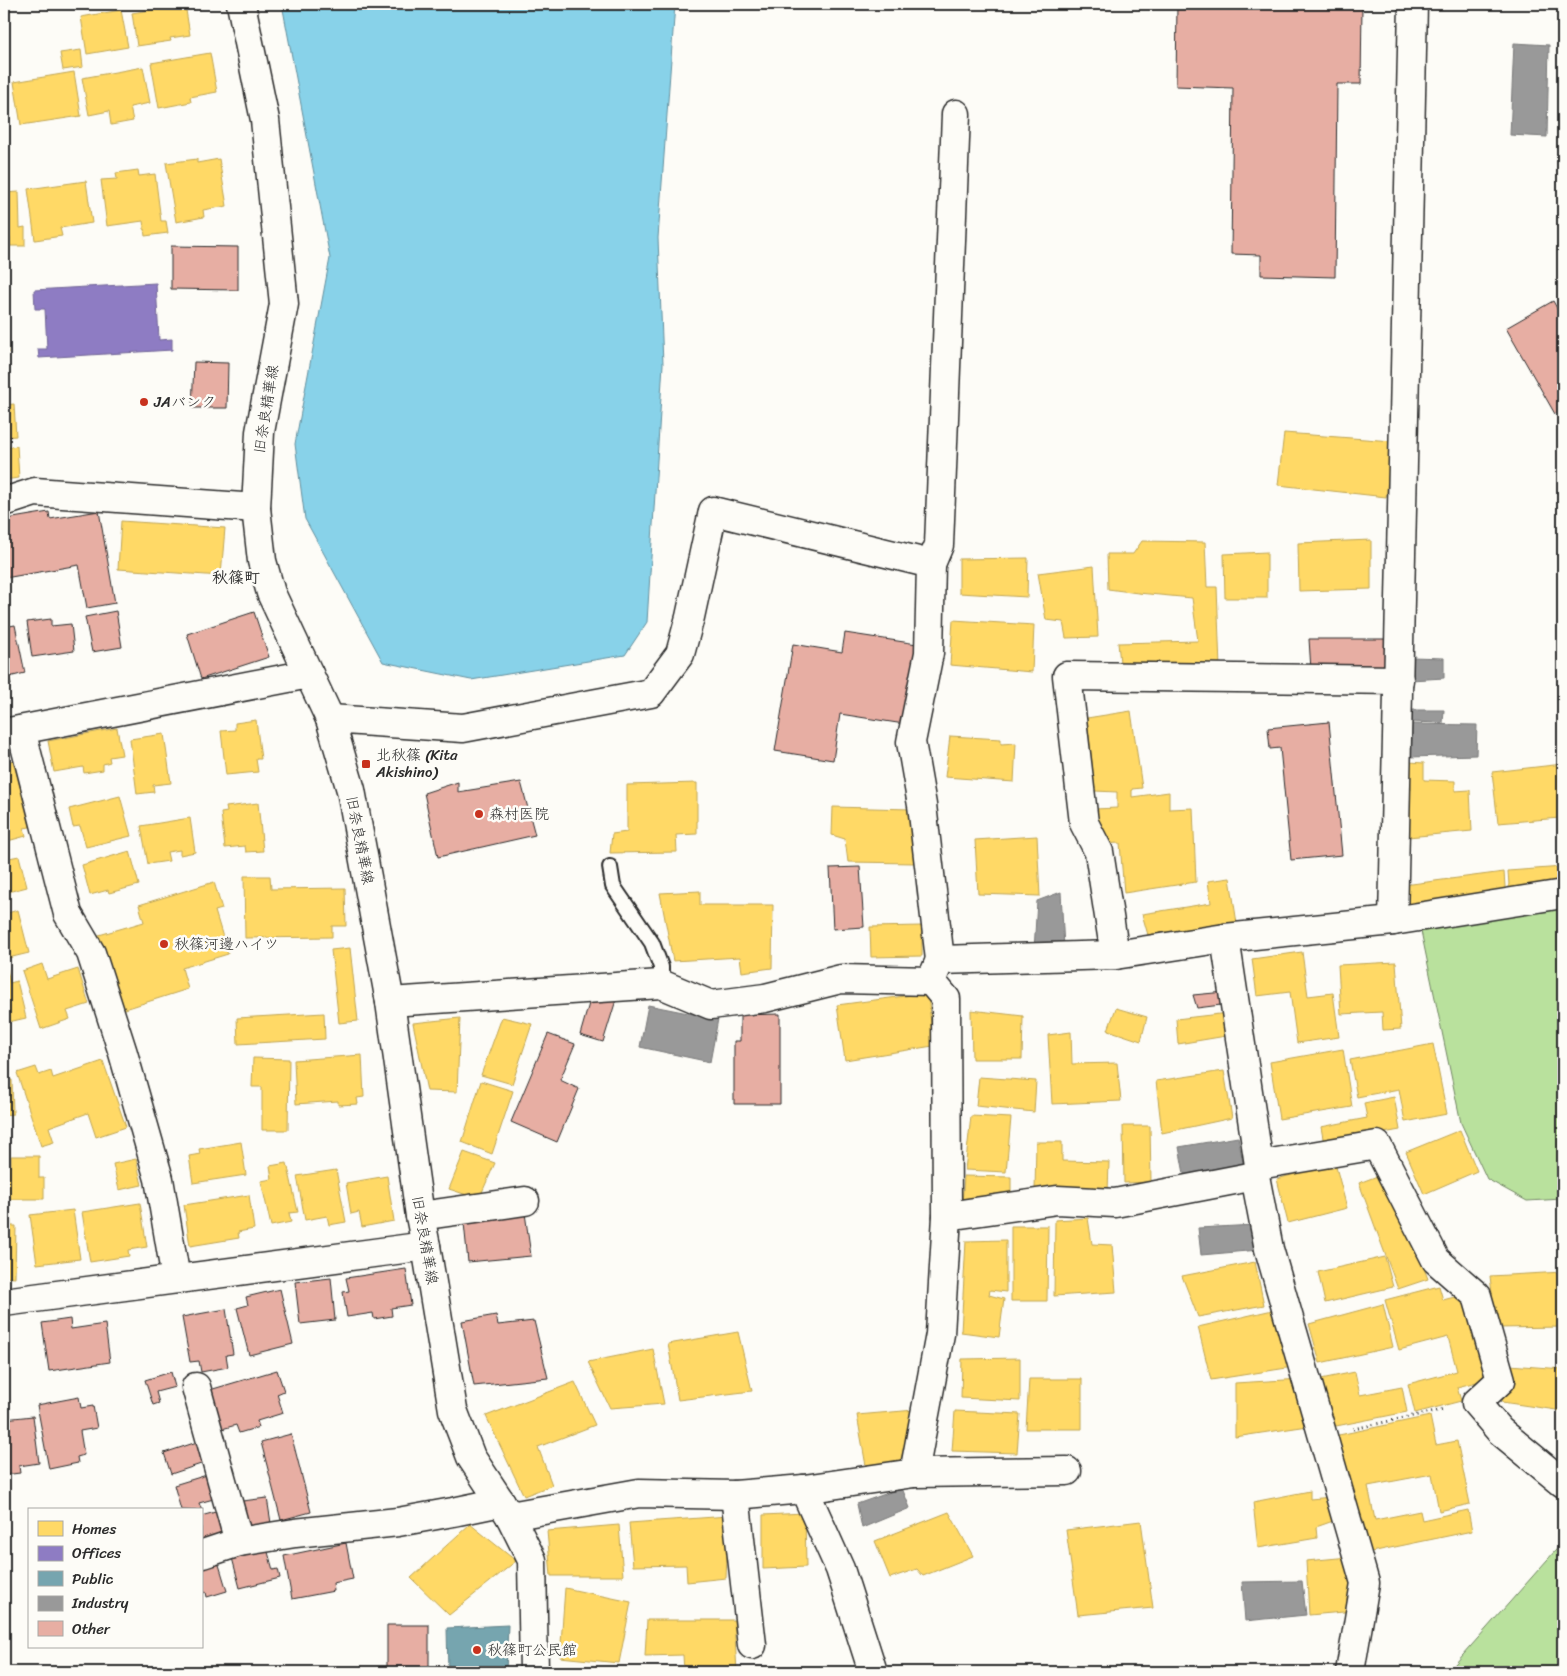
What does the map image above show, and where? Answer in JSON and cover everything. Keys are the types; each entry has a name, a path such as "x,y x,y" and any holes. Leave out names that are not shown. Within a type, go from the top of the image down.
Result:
{"street":[{"name":"旧奈良精華線","path":"241,4 265,120 284,304 260,432 256,508 262,561 271,593 330,719 351,790 390,1002 420,1216 453,1410 471,1457 505,1509 532,1560 534,1672"},
{"path":"1394,920 1413,4"},
{"path":"914,1472 940,1334 947,1216 946,999 936,971 922,805 911,742 929,653 931,564 939,545 956,114"},
{"path":"4,502 35,492 256,508"},
{"path":"330,719 463,728 651,693 680,654 713,511 931,564"},
{"path":"176,1279 159,1179 123,1053 91,953 68,914 12,732 309,674"},
{"path":"1115,955 1099,852 1084,823 1067,676 1399,680"},
{"path":"390,1002 661,984 711,1005 765,998 841,978 1115,955 1225,938 1394,920 1563,894"},
{"path":"1225,938 1269,1249 1365,1583 1350,1672"},
{"path":"947,1216 1057,1200 1115,1202 1377,1144 1436,1260 1477,1296 1501,1380 1476,1403 1500,1431 1563,1483"},
{"path":"420,1216 525,1201"},
{"path":"4,1302 426,1246"},
{"path":"196,1387 239,1542"},
{"path":"204,1554 239,1542 398,1522 453,1512 505,1509 639,1493 735,1495 804,1489 914,1472 1067,1471"},
{"path":"804,1489 840,1569 873,1672"},
{"path":"735,1495 752,1645"}],"lane":[{"path":"610,866 613,886 652,943 661,967 661,984"}],"path":[{"path":"1324,1435 1476,1403"}],"green space":[{"path":"1563,906 1563,1199 1527,1201 1487,1179 1461,1123 1421,931"},
{"path":"1563,1542 1563,1672 1448,1672"}],"water":[{"path":"282,4 675,4 658,238 663,364 647,622 625,655 471,680 383,662 305,519 295,444 330,258"}],"building: Homes":[{"path":"185,4 190,35 170,38 171,41 137,46 132,13"},
{"path":"121,10 128,47 87,54 81,17"},
{"path":"81,50 83,67 63,70 60,53"},
{"path":"210,53 217,92 190,97 191,102 159,108 151,63"},
{"path":"143,67 150,103 130,107 133,121 111,125 109,111 89,115 82,78"},
{"path":"74,72 81,116 21,125 14,82"},
{"path":"4,133 7,133 7,177 4,177"},
{"path":"197,159 197,163 219,159 227,206 203,210 204,217 176,222 166,163"},
{"path":"138,170 139,176 155,174 161,221 166,221 168,233 145,236 143,221 107,226 101,180 117,179 116,173"},
{"path":"86,181 92,223 60,228 62,236 35,240 28,189"},
{"path":"19,192 20,228 25,227 25,246 10,246 10,237 4,237 4,193"},
{"path":"4,265 6,307 4,307"},
{"path":"4,317 7,317 8,353 4,353"},
{"path":"14,404 16,436 4,437 4,405"},
{"path":"1284,433 1392,441 1386,497 1278,485"},
{"path":"17,446 19,478 4,480 4,448"},
{"path":"121,521 225,528 221,576 118,569"},
{"path":"1371,540 1371,589 1299,591 1298,543"},
{"path":"1142,541 1205,542 1207,587 1217,587 1220,668 1121,672 1118,643 1198,641 1192,598 1108,589 1107,554 1133,554"},
{"path":"1267,552 1267,598 1225,598 1224,554"},
{"path":"1028,558 1027,597 959,593 959,559"},
{"path":"1094,566 1098,637 1066,638 1063,622 1046,620 1038,573"},
{"path":"953,620 1034,625 1032,672 950,665"},
{"path":"1131,711 1142,788 1132,789 1132,797 1169,792 1169,809 1193,808 1196,882 1124,893 1120,843 1101,844 1094,809 1117,808 1117,792 1095,791 1087,718"},
{"path":"256,720 261,759 256,759 258,772 226,775 221,731 235,730 235,723"},
{"path":"117,728 122,755 109,757 110,762 103,764 103,770 84,773 83,767 54,772 48,741"},
{"path":"164,734 171,783 153,785 154,792 137,794 130,739"},
{"path":"950,736 1001,739 1001,744 1016,743 1014,782 945,777"},
{"path":"13,760 30,827 24,828 26,836 4,842 4,763"},
{"path":"1409,762 1424,763 1424,780 1455,781 1455,791 1470,790 1472,831 1408,837 1404,792 1411,790"},
{"path":"1563,764 1563,836 1560,818 1498,823 1492,772"},
{"path":"697,783 697,834 676,835 677,852 610,853 612,834 627,832 627,785"},
{"path":"120,796 131,836 86,847 80,826 73,827 69,809"},
{"path":"258,803 263,851 246,852 245,846 225,848 221,813 227,812 226,807"},
{"path":"833,807 910,809 914,863 848,862 845,839 832,835"},
{"path":"190,818 195,852 180,855 180,850 167,852 169,861 148,864 141,826"},
{"path":"1037,836 1040,896 978,894 975,840"},
{"path":"130,851 139,885 109,893 108,890 90,895 82,865"},
{"path":"19,856 27,887 4,893 4,859"},
{"path":"1563,867 1563,892 1510,899 1508,871"},
{"path":"1504,872 1506,901 1405,914 1404,885"},
{"path":"244,876 270,876 271,889 345,888 346,926 332,926 332,937 245,938"},
{"path":"1230,878 1238,930 1150,942 1142,914 1211,903 1208,881"},
{"name":"秋篠河邊ハイツ","path":"214,882 222,909 215,911 228,954 182,968 188,989 122,1010 99,935 144,922 139,905"},
{"path":"700,891 700,905 773,905 772,968 742,972 740,957 673,961 660,893"},
{"path":"18,910 29,953 4,959 4,914"},
{"path":"922,926 922,956 871,957 870,927"},
{"path":"350,948 358,1021 339,1023 331,950"},
{"path":"1302,952 1308,996 1333,993 1339,1037 1297,1043 1290,992 1257,996 1252,959"},
{"path":"1396,962 1401,1029 1383,1030 1382,1012 1341,1014 1338,965"},
{"path":"42,964 47,979 78,969 89,1004 67,1011 70,1019 41,1029 22,971"},
{"path":"7,969 10,983 17,981 26,1018 4,1023 4,970"},
{"path":"928,993 933,1046 845,1060 837,1005"},
{"path":"1116,1008 1147,1017 1141,1041 1108,1030"},
{"path":"971,1010 1023,1016 1022,1059 972,1059"},
{"path":"324,1013 325,1039 238,1044 237,1018"},
{"path":"1228,1013 1232,1035 1178,1044 1176,1019"},
{"path":"502,1017 532,1024 512,1084 481,1075"},
{"path":"460,1018 457,1092 427,1091 413,1023"},
{"path":"4,1023 7,1035 4,1036"},
{"path":"1071,1032 1072,1064 1117,1063 1121,1101 1052,1104 1048,1035"},
{"path":"1433,1044 1447,1114 1405,1122 1399,1089 1357,1097 1350,1060"},
{"path":"1343,1049 1352,1107 1279,1119 1270,1062"},
{"path":"362,1055 364,1097 357,1098 358,1104 338,1105 338,1101 296,1104 294,1060"},
{"path":"253,1058 289,1059 288,1130 262,1130 262,1087 252,1087"},
{"path":"103,1061 126,1127 96,1137 88,1113 49,1127 54,1142 41,1146 17,1073 36,1067 39,1075 51,1071 53,1078"},
{"path":"1224,1071 1232,1118 1162,1133 1156,1081"},
{"path":"979,1077 1036,1081 1034,1112 976,1106"},
{"path":"12,1080 13,1114 4,1115 4,1081"},
{"path":"481,1081 513,1091 492,1154 462,1142"},
{"path":"1394,1097 1400,1130 1324,1144 1321,1127 1367,1118 1364,1103"},
{"path":"971,1116 1011,1118 1006,1172 965,1170"},
{"path":"1123,1126 1150,1126 1151,1182 1124,1183"},
{"path":"1460,1130 1477,1171 1424,1194 1406,1152"},
{"path":"241,1142 246,1175 193,1183 189,1156 200,1154 199,1149"},
{"path":"1036,1142 1062,1142 1062,1161 1109,1162 1108,1192 1035,1191"},
{"path":"464,1152 495,1163 479,1199 449,1189"},
{"path":"11,1156 39,1156 39,1178 44,1178 44,1199 4,1199 4,1166 11,1166"},
{"path":"136,1159 142,1185 119,1190 113,1164"},
{"path":"287,1163 298,1212 289,1213 291,1222 271,1226 261,1181 272,1179 270,1166"},
{"path":"1335,1163 1347,1208 1288,1223 1277,1179"},
{"path":"336,1170 346,1222 329,1225 327,1216 305,1220 297,1176"},
{"path":"1388,1172 1428,1279 1398,1289 1359,1183"},
{"path":"387,1176 394,1221 362,1227 359,1212 351,1214 346,1183"},
{"path":"964,1176 1011,1177 1011,1204 962,1204"},
{"path":"249,1195 254,1229 238,1232 239,1238 190,1246 184,1205"},
{"path":"140,1203 147,1247 128,1250 129,1256 90,1262 82,1212"},
{"path":"73,1210 80,1259 37,1264 30,1215"},
{"path":"1088,1218 1092,1244 1112,1245 1116,1292 1054,1296 1055,1220"},
{"path":"4,1220 11,1220 11,1226 16,1226 15,1278 4,1277"},
{"path":"1011,1226 1048,1226 1047,1301 1011,1301"},
{"path":"1006,1240 1006,1292 990,1290 989,1295 1004,1299 999,1337 961,1332 966,1241"},
{"path":"1385,1257 1393,1287 1325,1303 1318,1272"},
{"path":"1255,1262 1264,1305 1198,1317 1182,1276"},
{"path":"1563,1272 1563,1327 1496,1328 1490,1276"},
{"path":"1439,1286 1443,1300 1466,1294 1489,1379 1457,1387 1461,1401 1415,1413 1408,1384 1457,1371 1448,1337 1399,1350 1385,1300"},
{"path":"1383,1304 1393,1347 1320,1363 1309,1324"},
{"path":"1277,1309 1293,1367 1211,1380 1198,1327"},
{"path":"738,1332 752,1391 678,1400 668,1344"},
{"path":"653,1349 664,1404 610,1408 588,1362"},
{"path":"1020,1358 1020,1401 961,1398 962,1359"},
{"path":"1509,1365 1563,1369 1563,1411 1502,1402"},
{"path":"1355,1372 1360,1395 1402,1387 1407,1412 1331,1427 1321,1379"},
{"path":"1029,1379 1082,1379 1082,1429 1026,1429"},
{"path":"1302,1379 1308,1426 1235,1437 1235,1383"},
{"path":"575,1382 595,1425 538,1447 552,1485 524,1496 486,1416"},
{"path":"915,1410 899,1465 866,1466 857,1415"},
{"path":"955,1411 1020,1414 1017,1453 952,1451"},
{"path":"1430,1416 1436,1445 1457,1441 1470,1504 1439,1511 1432,1474 1368,1486 1375,1520 1420,1511 1422,1520 1468,1510 1472,1531 1366,1553 1334,1436"},
{"path":"1310,1491 1310,1499 1332,1497 1336,1520 1316,1527 1317,1538 1258,1548 1253,1502"},
{"path":"949,1512 973,1556 923,1576 917,1569 890,1578 875,1541"},
{"path":"805,1513 806,1567 763,1569 763,1515"},
{"path":"729,1516 726,1578 687,1582 686,1565 633,1566 629,1523"},
{"path":"1141,1521 1153,1608 1078,1615 1066,1530"},
{"path":"470,1524 516,1561 449,1615 411,1578"},
{"path":"619,1525 623,1576 551,1576 547,1531"},
{"path":"1349,1557 1355,1611 1309,1615 1306,1561"},
{"path":"565,1588 631,1602 619,1663 560,1657"},
{"path":"647,1620 734,1620 737,1672 684,1672 683,1655 645,1656"}],"building: Offices":[{"path":"156,283 159,340 172,339 172,350 39,358 38,349 47,349 45,309 35,309 34,290"}],"building: Public":[{"name":"秋篠町公民館","path":"508,1625 506,1672 448,1672 447,1628"}],"building: Industry":[{"path":"1514,43 1549,45 1547,137 1510,135"},
{"path":"1412,657 1444,658 1444,678 1411,680"},
{"path":"1409,710 1444,710 1443,723 1409,722"},
{"path":"1410,724 1477,725 1476,755 1410,757"},
{"path":"1061,892 1064,948 1034,950 1037,901"},
{"path":"648,1005 718,1019 710,1062 640,1047"},
{"path":"1238,1137 1244,1168 1185,1179 1179,1147"},
{"path":"1255,1225 1259,1250 1201,1255 1198,1228"},
{"path":"902,1488 910,1508 862,1528 857,1504"},
{"path":"1302,1581 1306,1615 1245,1621 1242,1582"}],"building: Other":[{"path":"1177,4 1362,4 1361,84 1337,84 1335,277 1261,275 1261,255 1231,254 1233,88 1176,86"},
{"path":"171,246 238,247 238,290 171,289"},
{"path":"1553,301 1563,319 1563,409 1555,414 1506,328"},
{"path":"194,362 228,363 227,408 192,408"},
{"path":"99,511 115,603 87,608 79,565 5,578 4,527 9,526 7,519 49,512 50,519"},
{"path":"116,611 122,647 92,652 85,617"},
{"path":"254,612 269,657 201,679 187,634"},
{"path":"51,619 51,626 71,624 74,651 32,657 27,622"},
{"path":"15,625 25,673 9,677 11,685 4,687 4,627"},
{"path":"845,633 917,644 904,724 840,714 833,760 775,751 793,644 842,652"},
{"path":"1309,639 1386,639 1386,671 1311,670"},
{"path":"1329,722 1342,855 1291,860 1280,748 1270,749 1268,728"},
{"name":"森村医院","path":"458,782 458,792 521,782 535,835 438,857 424,793"},
{"path":"860,867 864,927 833,929 830,868"},
{"path":"1225,992 1229,1004 1197,1008 1193,995"},
{"path":"592,993 616,1000 603,1042 580,1035"},
{"path":"780,1014 780,1104 734,1104 734,1041 740,1041 740,1015"},
{"path":"548,1034 575,1044 560,1080 579,1089 557,1142 511,1122"},
{"path":"525,1213 531,1256 468,1262 464,1223"},
{"path":"406,1269 411,1305 391,1308 392,1316 374,1319 373,1313 347,1317 343,1292 349,1291 346,1278"},
{"path":"331,1278 335,1320 300,1324 295,1282"},
{"path":"280,1289 293,1344 249,1355 237,1308 248,1305 246,1297"},
{"path":"226,1309 233,1354 226,1355 228,1367 201,1372 199,1361 190,1362 182,1317"},
{"path":"496,1315 498,1325 534,1321 548,1378 474,1386 462,1321"},
{"path":"70,1319 71,1329 105,1324 110,1362 49,1371 42,1323"},
{"path":"277,1370 284,1391 277,1394 283,1413 257,1421 259,1427 239,1433 236,1425 215,1431 203,1392"},
{"path":"171,1372 175,1387 156,1392 159,1403 153,1405 145,1380"},
{"path":"79,1397 81,1408 93,1406 97,1428 80,1431 84,1455 77,1457 78,1463 49,1469 37,1405"},
{"path":"33,1416 39,1463 19,1466 20,1473 4,1475 4,1419"},
{"path":"291,1434 311,1512 281,1520 261,1442"},
{"path":"200,1441 207,1462 171,1474 164,1453"},
{"path":"210,1474 217,1498 199,1503 201,1508 180,1508 174,1485"},
{"path":"267,1498 271,1523 238,1528 234,1502"},
{"path":"219,1511 226,1534 202,1545 202,1516"},
{"path":"346,1543 353,1579 333,1583 334,1591 292,1599 284,1556"},
{"path":"266,1545 273,1570 278,1569 280,1578 240,1588 231,1554"},
{"path":"217,1558 227,1591 207,1597 206,1592 202,1594 202,1563"},
{"path":"387,1625 429,1625 429,1672 387,1671"}],"place":[{"name":"JAバンク","path":"144,402"},
{"name":"北秋篠 (Kita Akishino)","path":"366,764"},
{"name":"森村医院","path":"479,814"},
{"name":"秋篠河邊ハイツ","path":"164,944"},
{"name":"秋篠町公民館","path":"477,1650"}],"district":[{"name":"秋篠町","path":"236,577"}]}
